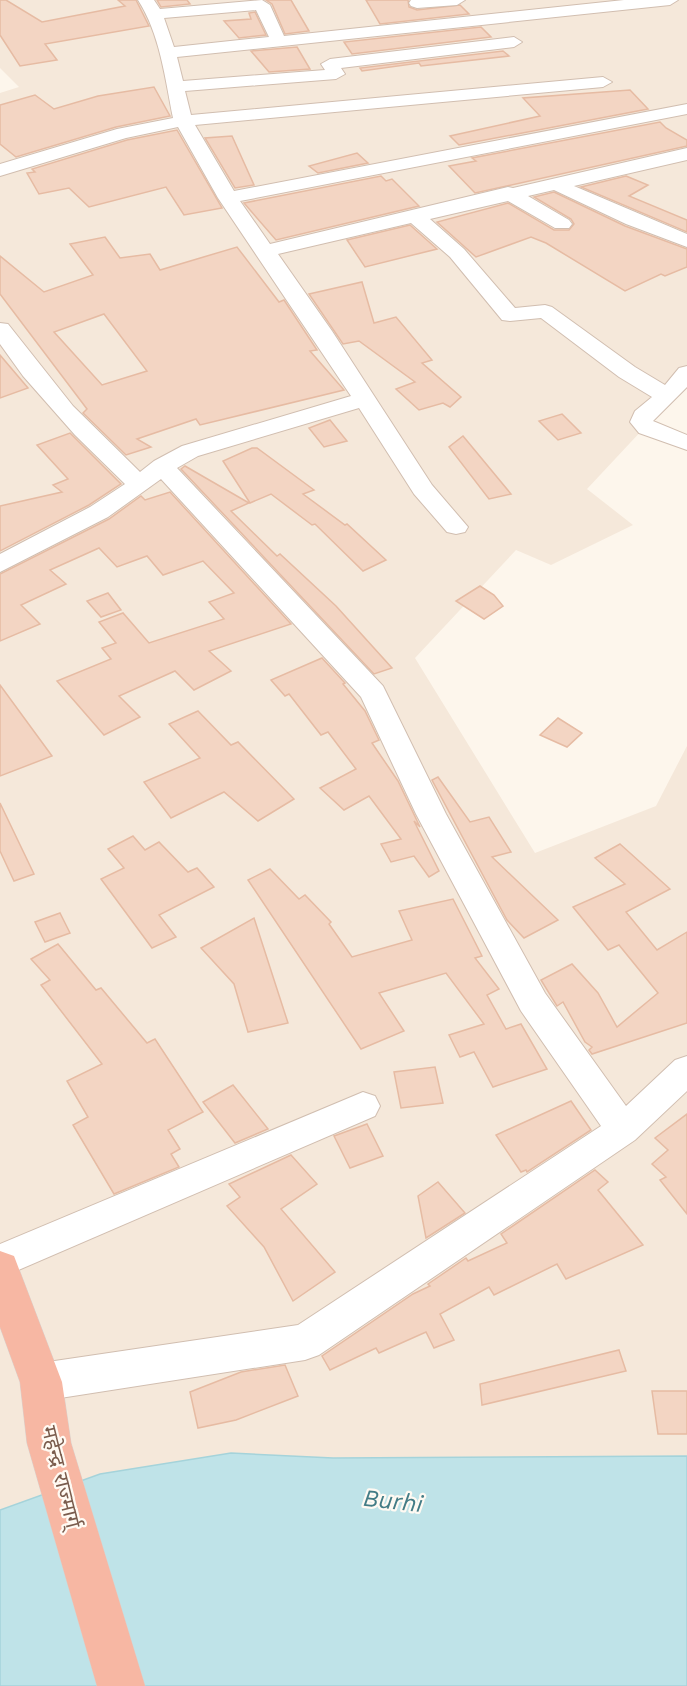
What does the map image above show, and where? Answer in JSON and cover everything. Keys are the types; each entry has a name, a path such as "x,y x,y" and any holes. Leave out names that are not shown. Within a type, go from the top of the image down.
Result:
{"highway":[{"name":"महेन्द्र राज्मार्ग्","path":"0,1269 41,1382 49,1443 121,1686"}],"street":[{"path":"417,3 456,0"},
{"path":"544,14 576,0"},
{"path":"168,53 669,0"},
{"path":"279,42 262,5 150,7 168,53 183,121 228,198 321,331 423,489 456,527"},
{"path":"176,87 336,74 330,64 514,42"},
{"path":"0,170 123,133 183,121 603,82"},
{"path":"228,198 687,109"},
{"path":"266,251 508,193 687,154"},
{"path":"662,160 687,172"},
{"path":"555,184 633,220 687,241"},
{"path":"508,193 562,224"},
{"path":"414,216 457,253 510,315 545,311 627,372 667,396"},
{"path":"0,329 30,370 106,454 140,485"},
{"path":"687,373 667,396 643,416 641,422 647,428 687,443"},
{"path":"0,564 99,512 140,485 162,466 190,451 364,399"},
{"path":"162,466 373,693 431,814 533,1002 623,1130"},
{"path":"41,1382 305,1342 623,1130 687,1070"},
{"path":"0,1261 363,1106"}],"shaded area":[{"path":"0,0 687,0 687,382 587,489 633,525 551,565 516,550 415,658 535,853 656,806 687,746 687,1456 333,1458 231,1453 100,1474 0,1510 0,93 19,87 0,68"}],"water":[{"name":"Burhi","path":"231,1453 333,1458 687,1456 687,1686 0,1686 0,1510 100,1474"}],"building":[{"path":"0,0 6,0 42,22 125,6 118,0 136,0 149,26 45,44 57,60 20,66 0,35"},
{"path":"157,0 187,0 190,4 161,7"},
{"path":"266,0 291,0 309,31 285,34 272,4"},
{"path":"366,0 408,0 409,7 417,10 460,5 469,14 380,24"},
{"path":"255,12 266,35 239,38 224,21 251,19 249,13"},
{"path":"481,27 491,37 352,54 344,42"},
{"path":"297,47 310,69 269,72 251,51"},
{"path":"503,51 509,56 421,66 419,63 362,71 360,68"},
{"path":"154,87 170,116 116,127 16,157 0,144 0,105 35,95 54,109 98,96"},
{"path":"630,90 648,109 459,145 450,136 540,116 523,98"},
{"path":"660,122 687,140 687,146 475,193 449,166 476,161 472,158"},
{"path":"177,130 222,208 184,215 166,187 89,207 69,188 39,194 27,173 35,172 32,169 127,140"},
{"path":"232,136 254,185 235,188 205,138"},
{"path":"357,153 368,163 318,173 309,166"},
{"path":"381,176 386,181 392,179 419,206 276,240 244,203"},
{"path":"626,176 648,185 629,196 687,220 687,232 581,187"},
{"path":"554,192 625,226 687,249 687,267 665,276 661,274 625,291 546,243 531,237 476,257 437,222 508,203 554,230 569,230 574,224 571,219 534,197"},
{"path":"410,225 437,249 365,267 347,240"},
{"path":"105,237 120,258 150,254 160,270 237,247 279,302 284,300 317,350 310,351 344,390 200,425 196,419 137,439 151,447 126,455 83,413 87,409 0,294 0,256 44,292 93,275 70,244","holes":["104,314 147,371 102,385 54,332"]},
{"path":"362,282 374,323 396,317 432,360 422,363 461,397 450,407 443,403 419,410 396,389 415,382 359,341 343,344 309,294"},
{"path":"0,355 28,388 0,398"},
{"path":"562,414 581,433 558,440 539,421"},
{"path":"330,420 347,441 324,447 309,428"},
{"path":"70,433 121,484 89,505 0,551 0,506 62,492 53,485 68,479 37,445"},
{"path":"463,436 511,494 489,499 449,447"},
{"path":"257,448 314,490 303,494 345,525 347,524 386,560 363,571 315,524 312,525 271,494 250,503 223,461"},
{"path":"185,466 249,503 231,511 277,556 280,554 336,606 392,668 374,674 181,469"},
{"path":"170,492 291,624 209,651 231,671 194,690 175,671 119,696 140,717 104,735 57,681 111,659 102,648 116,643 99,622 123,613 149,643 224,619 209,602 234,593 203,561 163,575 147,556 117,567 99,548 50,570 66,584 21,605 40,624 0,641 0,574 109,519 141,496 145,500"},
{"path":"480,586 494,595 503,606 484,619 456,601"},
{"path":"108,593 121,610 101,617 87,601"},
{"path":"322,658 345,683 343,684 365,711 379,740 372,743 398,781 420,827 414,821 439,871 429,877 414,856 391,862 381,844 401,839 369,796 344,810 320,788 356,769 328,732 321,735 289,694 285,696 271,680"},
{"path":"0,685 52,756 0,776"},
{"path":"198,711 231,745 238,742 294,799 258,821 224,792 171,818 144,782 200,758 169,724"},
{"path":"558,718 582,733 567,747 540,735"},
{"path":"438,777 470,822 489,817 511,852 492,857 558,920 524,938 507,920 432,780"},
{"path":"0,803 34,874 14,881 0,851"},
{"path":"133,836 145,850 159,842 188,872 197,868 214,887 159,915 176,937 152,948 101,879 124,868 108,849"},
{"path":"620,844 670,889 626,912 657,950 687,932 687,1023 592,1054 589,1050 592,1047 585,1042 563,1002 557,1006 541,980 572,964 598,993 617,1027 658,993 619,945 608,950 573,907 625,884 595,858"},
{"path":"270,869 299,899 305,895 331,922 329,924 352,957 412,940 399,911 453,899 482,956 475,958 499,989 487,995 506,1029 521,1024 547,1069 493,1087 474,1052 460,1057 449,1035 484,1024 446,973 379,993 404,1031 361,1049 248,880"},
{"path":"60,913 70,933 45,942 35,922"},
{"path":"254,918 288,1023 248,1032 234,984 201,948"},
{"path":"58,944 96,990 101,988 147,1043 155,1039 203,1112 168,1130 180,1149 171,1154 179,1167 114,1194 73,1125 88,1117 67,1081 102,1064 41,985 50,980 31,959"},
{"path":"435,1067 443,1103 401,1108 394,1072"},
{"path":"233,1085 268,1129 235,1143 203,1102"},
{"path":"571,1101 591,1130 527,1172 526,1170 521,1172 496,1135"},
{"path":"687,1114 687,1214 660,1180 666,1177 652,1164 668,1150 655,1138"},
{"path":"367,1124 383,1156 350,1168 334,1136"},
{"path":"291,1155 317,1184 281,1209 335,1272 293,1301 264,1247 227,1206 240,1197 229,1184"},
{"path":"595,1170 608,1182 598,1190 643,1245 566,1279 557,1264 494,1295 489,1287 440,1314 454,1340 434,1348 426,1332 379,1353 376,1348 330,1370 322,1356 413,1294 430,1286 428,1284 466,1258 468,1261 507,1243 501,1234"},
{"path":"438,1182 465,1213 426,1238 418,1196"},
{"path":"619,1350 626,1371 482,1405 480,1384"},
{"path":"285,1365 298,1396 236,1420 198,1428 190,1392 241,1372"},
{"path":"652,1391 687,1391 687,1434 658,1434"}]}
